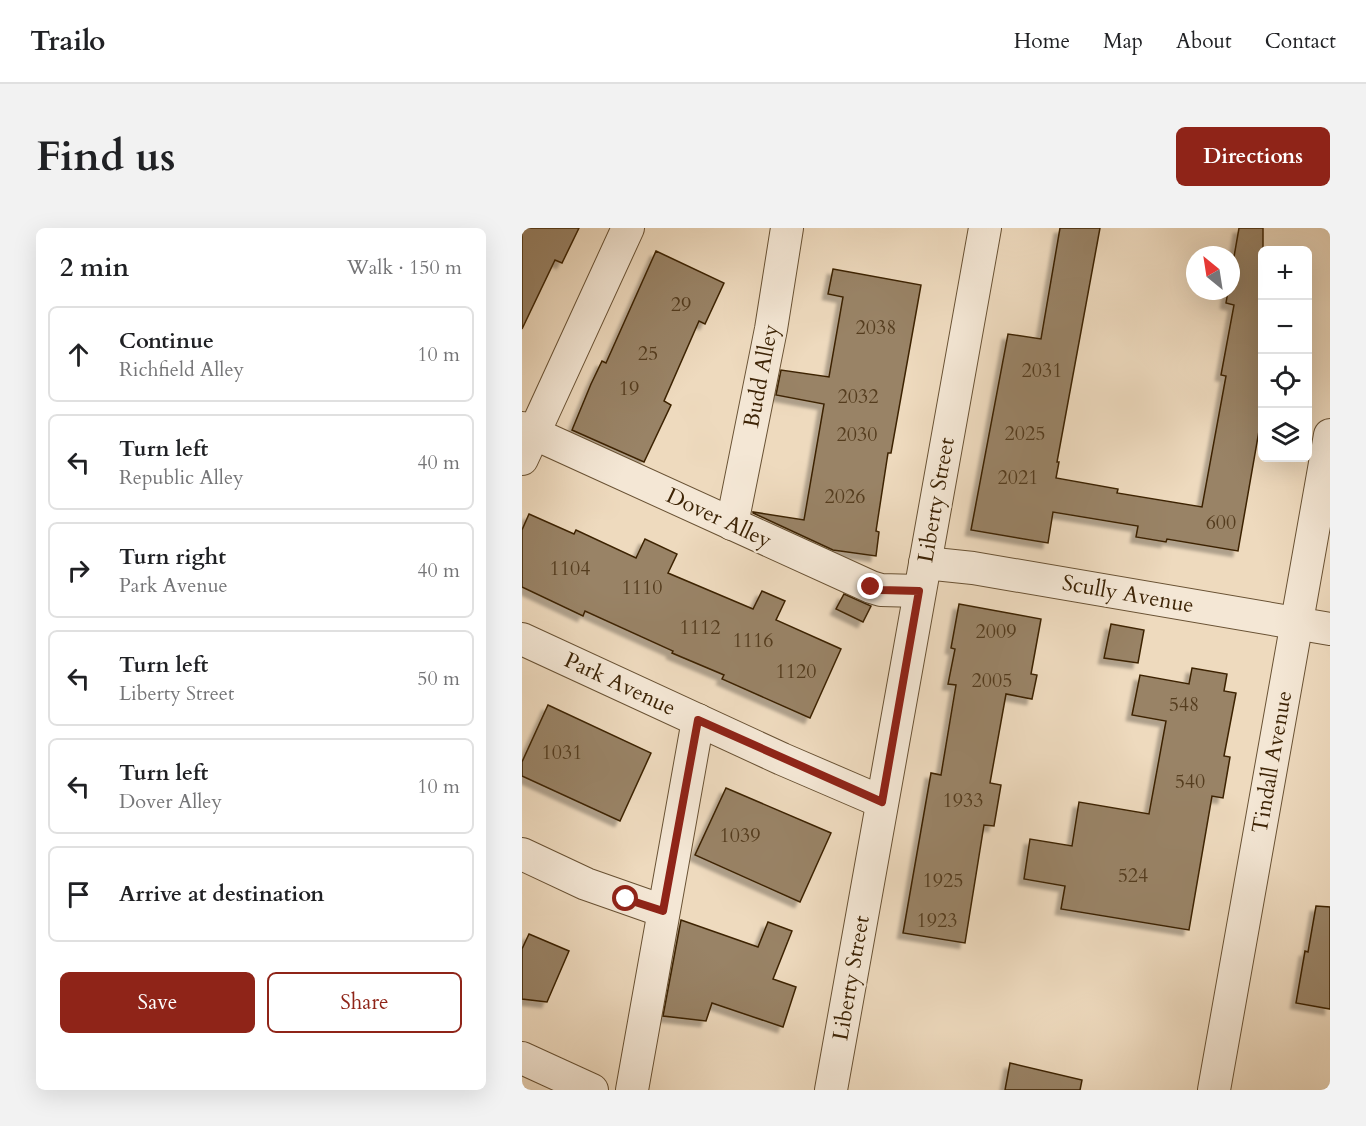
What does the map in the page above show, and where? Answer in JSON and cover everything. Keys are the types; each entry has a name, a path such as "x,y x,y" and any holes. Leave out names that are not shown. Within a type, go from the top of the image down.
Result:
{"street":[{"path":"526,440 628,228"},
{"name":"Budd Alley","path":"732,524 771,329 787,228"},
{"name":"Liberty Street","path":"831,1090 984,228"},
{"name":"Tindall Avenue","path":"1214,1090 1330,435"},
{"name":"Dover Alley","path":"526,440 732,524 871,587 881,590 922,577"},
{"name":"Scully Avenue","path":"922,577 973,568 1330,629"},
{"name":"Park Avenue","path":"522,639 882,802"},
{"path":"633,1090 698,720"},
{"path":"522,854 586,884 663,911"},
{"path":"522,1058 592,1090"}],"building":[{"path":"522,228 579,228 562,263 555,260 522,329"},
{"path":"1060,228 1100,228 1056,478 1118,489 1117,493 1202,507 1226,376 1221,375 1234,305 1226,303 1226,300 1240,300 1240,246 1236,246 1239,228 1263,228 1263,246 1258,246 1258,437 1238,551 1167,539 1166,542 1136,537 1138,526 1053,512 1048,543 971,530 1008,334 1041,339"},
{"path":"656,251 724,283 705,324 699,321 664,401 671,405 644,462 572,430 591,384 602,361 606,363"},
{"path":"833,269 921,285 891,453 888,453 876,531 879,532 876,556 833,550 753,513 804,520 824,404 776,395 781,370 829,377 843,297 828,294"},
{"path":"529,514 574,534 576,530 636,558 645,539 677,554 668,573 753,609 762,591 785,601 776,620 841,649 810,718 722,679 724,675 672,653 673,651 585,611 583,616 522,587 522,530"},
{"path":"844,594 871,606 863,622 836,609"},
{"path":"959,604 1041,619 1031,674 1037,675 1032,699 1006,694 990,783 1001,785 994,826 984,825 965,943 903,933 931,773 941,775 956,685 948,684 955,649 951,648"},
{"path":"1111,624 1144,630 1138,663 1104,658"},
{"path":"1192,668 1227,674 1224,691 1236,693 1224,756 1230,757 1223,798 1212,796 1189,930 1061,909 1065,886 1024,879 1030,839 1072,846 1079,802 1149,814 1166,721 1132,715 1140,675 1189,684"},
{"path":"548,705 651,753 620,821 522,776 522,762"},
{"path":"726,788 831,833 800,902 695,855"},
{"path":"1316,906 1330,907 1330,1009 1296,1003"},
{"path":"681,920 758,947 768,922 792,931 773,979 796,987 783,1027 712,1003 706,1021 663,1016"},
{"path":"529,934 569,951 547,1002 522,999 522,949"},
{"path":"1010,1063 1082,1080 1080,1090 1005,1090"}],"route":[{"path":"626,899 663,911 698,720 882,802 919,591 881,590 871,587"}]}
